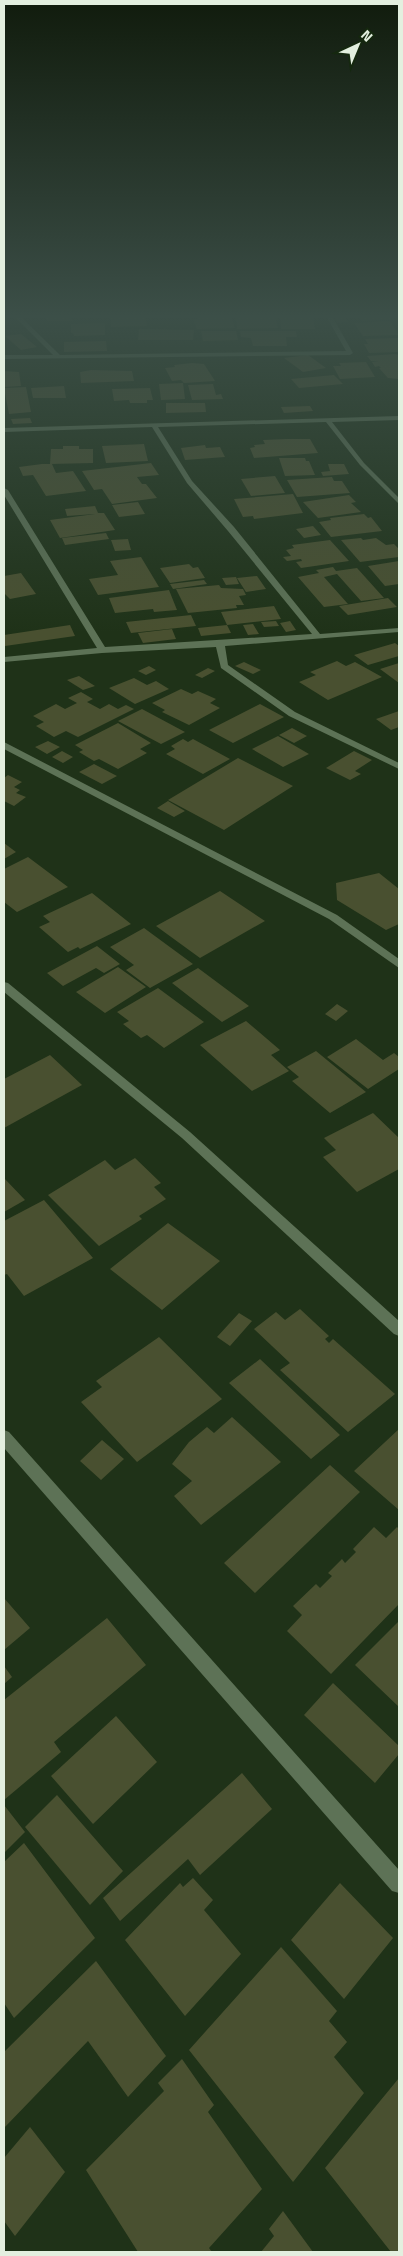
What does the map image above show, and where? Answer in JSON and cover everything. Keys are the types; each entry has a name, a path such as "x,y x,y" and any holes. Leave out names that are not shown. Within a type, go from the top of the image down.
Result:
{"street":[{"path":"4,430 318,421"},
{"path":"328,421 362,464 399,502"},
{"path":"154,426 189,482 231,529 317,635"},
{"path":"4,490 102,650"},
{"path":"4,660 102,650 220,644 399,630"},
{"path":"220,644 224,666 292,714 399,766"},
{"path":"4,745 334,917 399,964"},
{"path":"4,986 186,1135 399,1330"},
{"path":"4,1437 399,1884"}],"building":[{"path":"12,421 31,421 32,423 13,424"},
{"path":"310,439 318,453 254,458 250,448 255,447 254,445 265,444 263,440"},
{"path":"144,444 148,461 106,463 102,446"},
{"path":"205,445 206,448 220,447 225,457 185,460 181,448"},
{"path":"63,446 79,446 79,449 93,449 93,463 50,464 51,449 63,449"},
{"path":"279,458 305,458 306,461 309,461 315,475 285,476"},
{"path":"151,463 159,475 137,477 142,484 146,484 157,498 112,504 102,489 94,490 82,471"},
{"path":"52,464 56,473 73,471 86,491 46,496 33,475 23,476 19,467"},
{"path":"328,464 344,464 349,474 323,476 321,472 330,471"},
{"path":"275,476 285,493 251,496 241,479"},
{"path":"332,477 334,481 342,481 350,493 297,497 287,480"},
{"path":"293,494 303,513 254,519 253,516 243,517 234,499"},
{"path":"349,495 356,502 351,503 361,512 318,518 303,502"},
{"path":"138,502 145,514 119,517 112,505"},
{"path":"95,506 98,513 104,513 115,530 60,538 50,520 95,514 67,516 65,509"},
{"path":"364,514 368,518 371,517 382,531 331,537 319,522 331,520 330,518"},
{"path":"313,526 321,535 304,538 296,529"},
{"path":"106,533 109,539 65,545 62,538"},
{"path":"361,538 363,540 376,538 386,545 394,544 399,549 399,557 360,562 341,540"},
{"path":"128,539 131,550 115,551 111,540"},
{"path":"330,540 349,561 301,568 296,562 302,561 301,559 287,561 283,557 291,556 286,550 294,548 292,545"},
{"path":"141,557 159,587 98,595 89,579 118,575 110,561"},
{"path":"399,561 399,584 385,586 368,566"},
{"path":"189,564 193,568 198,567 205,578 170,583 160,568"},
{"path":"333,567 336,571 357,568 384,598 361,601 337,574 324,577 348,604 324,607 298,577 319,573 316,570"},
{"path":"21,573 36,594 10,599 4,593 4,576"},
{"path":"257,576 266,589 246,592 237,578"},
{"path":"236,577 239,584 226,585 222,578"},
{"path":"204,580 207,584 173,589 170,584"},
{"path":"219,585 221,588 243,589 246,595 239,596 244,605 236,605 237,608 188,613 176,589"},
{"path":"169,590 177,610 154,612 153,609 115,613 109,598"},
{"path":"388,598 397,607 348,615 339,606"},
{"path":"274,606 281,619 227,625 221,612"},
{"path":"191,615 196,626 131,633 126,622"},
{"path":"276,621 279,626 264,627 261,622"},
{"path":"290,621 296,630 286,632 280,623"},
{"path":"253,624 259,634 248,635 243,625"},
{"path":"70,625 75,636 5,646 4,643 4,635"},
{"path":"227,625 231,633 201,636 198,628"},
{"path":"172,629 176,639 143,643 138,633"},
{"path":"395,643 399,646 399,656 368,665 354,655"},
{"path":"337,661 346,666 355,662 382,677 328,700 299,682 316,675 310,672"},
{"path":"244,662 261,670 253,674 235,666"},
{"path":"399,663 399,683 380,669"},
{"path":"149,666 156,670 146,675 138,671"},
{"path":"208,668 215,671 202,678 195,675"},
{"path":"79,676 95,686 83,690 67,680"},
{"path":"134,678 147,685 156,681 169,689 135,704 109,688"},
{"path":"181,689 192,694 198,691 216,699 210,703 220,708 189,725 162,712 165,710 152,703"},
{"path":"81,692 93,699 87,702 100,709 109,704 118,709 126,705 134,709 78,737 66,731 54,737 36,726 44,722 33,716 56,704 65,709 77,703 68,698"},
{"path":"260,704 284,717 233,743 209,730"},
{"path":"142,709 185,732 161,744 118,721"},
{"path":"399,711 399,727 391,730 376,719"},
{"path":"118,723 151,743 140,749 147,753 118,769 99,759 94,761 79,752 83,750 75,745"},
{"path":"292,728 307,736 294,743 279,735"},
{"path":"278,736 309,754 283,767 252,749"},
{"path":"183,739 188,742 193,739 230,759 203,774 166,754 175,749 171,746"},
{"path":"48,741 60,747 47,754 35,747"},
{"path":"62,751 73,757 63,763 52,757"},
{"path":"354,751 372,760 355,771 361,774 350,780 326,768"},
{"path":"238,758 293,786 224,830 168,800"},
{"path":"94,764 117,776 102,784 79,772"},
{"path":"8,775 22,782 14,787 20,790 16,793 26,797 14,806 4,801 4,778"},
{"path":"168,801 185,811 174,817 157,808"},
{"path":"4,843 16,852 4,859"},
{"path":"28,857 68,887 17,912 4,902 4,869"},
{"path":"379,873 399,889 399,924 386,930 337,900 336,883"},
{"path":"220,891 265,921 200,958 156,926"},
{"path":"92,893 131,924 80,949 78,947 68,952 39,927 50,922 43,916"},
{"path":"144,928 193,964 150,988 126,970 134,965 110,947"},
{"path":"97,946 120,964 104,973 96,968 63,986 47,973"},
{"path":"118,967 146,987 105,1013 76,992"},
{"path":"198,968 249,1006 222,1022 172,983"},
{"path":"158,988 204,1022 164,1048 147,1035 141,1038 123,1024 129,1021 117,1012"},
{"path":"337,1004 348,1011 336,1021 325,1014"},
{"path":"246,1021 280,1050 271,1055 289,1071 252,1091 200,1045"},
{"path":"356,1039 383,1060 394,1053 399,1057 399,1069 368,1089 327,1057"},
{"path":"316,1051 366,1092 330,1113 292,1081 299,1077 287,1067"},
{"path":"50,1055 82,1085 4,1128 4,1079"},
{"path":"373,1113 399,1138 399,1169 357,1192 323,1157 336,1150 324,1138"},
{"path":"135,1158 161,1183 154,1187 166,1199 139,1216 142,1219 99,1246 48,1195 105,1160 115,1170"},
{"path":"4,1178 25,1200 4,1212"},
{"path":"44,1200 93,1258 24,1296 7,1274 4,1275 4,1221"},
{"path":"168,1223 220,1261 162,1310 110,1269"},
{"path":"300,1309 329,1336 325,1339 329,1343 333,1339 395,1394 348,1432 280,1370 290,1363 254,1329 276,1312 285,1320"},
{"path":"239,1313 252,1321 230,1346 217,1337"},
{"path":"159,1337 222,1399 137,1462 81,1402 102,1387 96,1381"},
{"path":"260,1359 340,1435 311,1459 229,1383"},
{"path":"232,1417 281,1462 201,1525 174,1496 192,1481 172,1464 189,1442 207,1427 214,1433"},
{"path":"399,1429 399,1510 354,1471"},
{"path":"102,1440 124,1459 101,1480 80,1461"},
{"path":"330,1465 360,1492 255,1593 224,1563"},
{"path":"374,1527 386,1538 397,1527 399,1529 399,1604 331,1674 287,1631 302,1615 293,1606 316,1584 320,1588 332,1576 328,1573 342,1559 345,1563 356,1552 353,1549"},
{"path":"4,1598 30,1628 4,1650"},
{"path":"107,1618 146,1665 54,1742 61,1752 4,1800 4,1700"},
{"path":"399,1621 399,1707 355,1665"},
{"path":"4,1666 12,1677 4,1684"},
{"path":"333,1683 399,1746 399,1754 375,1783 304,1715"},
{"path":"116,1716 157,1762 93,1824 51,1776"},
{"path":"242,1773 272,1809 200,1875 188,1859 120,1921 103,1898"},
{"path":"57,1795 123,1871 90,1905 25,1827"},
{"path":"4,1805 25,1832 4,1853"},
{"path":"24,1843 95,1938 14,2018 4,2003 4,1862"},
{"path":"193,1878 213,1900 204,1910 241,1954 185,2016 125,1940 180,1883 183,1887"},
{"path":"340,1883 393,1938 344,1999 291,1940"},
{"path":"281,1947 337,2011 329,2021 347,2042 334,2057 364,2093 293,2182 189,2050"},
{"path":"96,1961 166,2056 128,2097 88,2041 4,2128 4,2052"},
{"path":"182,2059 214,2105 208,2112 262,2189 209,2248 212,2252 138,2252 86,2170 164,2091 158,2083"},
{"path":"399,2078 399,2252 391,2252 325,2168"},
{"path":"30,2127 65,2172 15,2236 4,2221 4,2158"},
{"path":"283,2211 313,2252 261,2252 274,2236 269,2229"}]}
